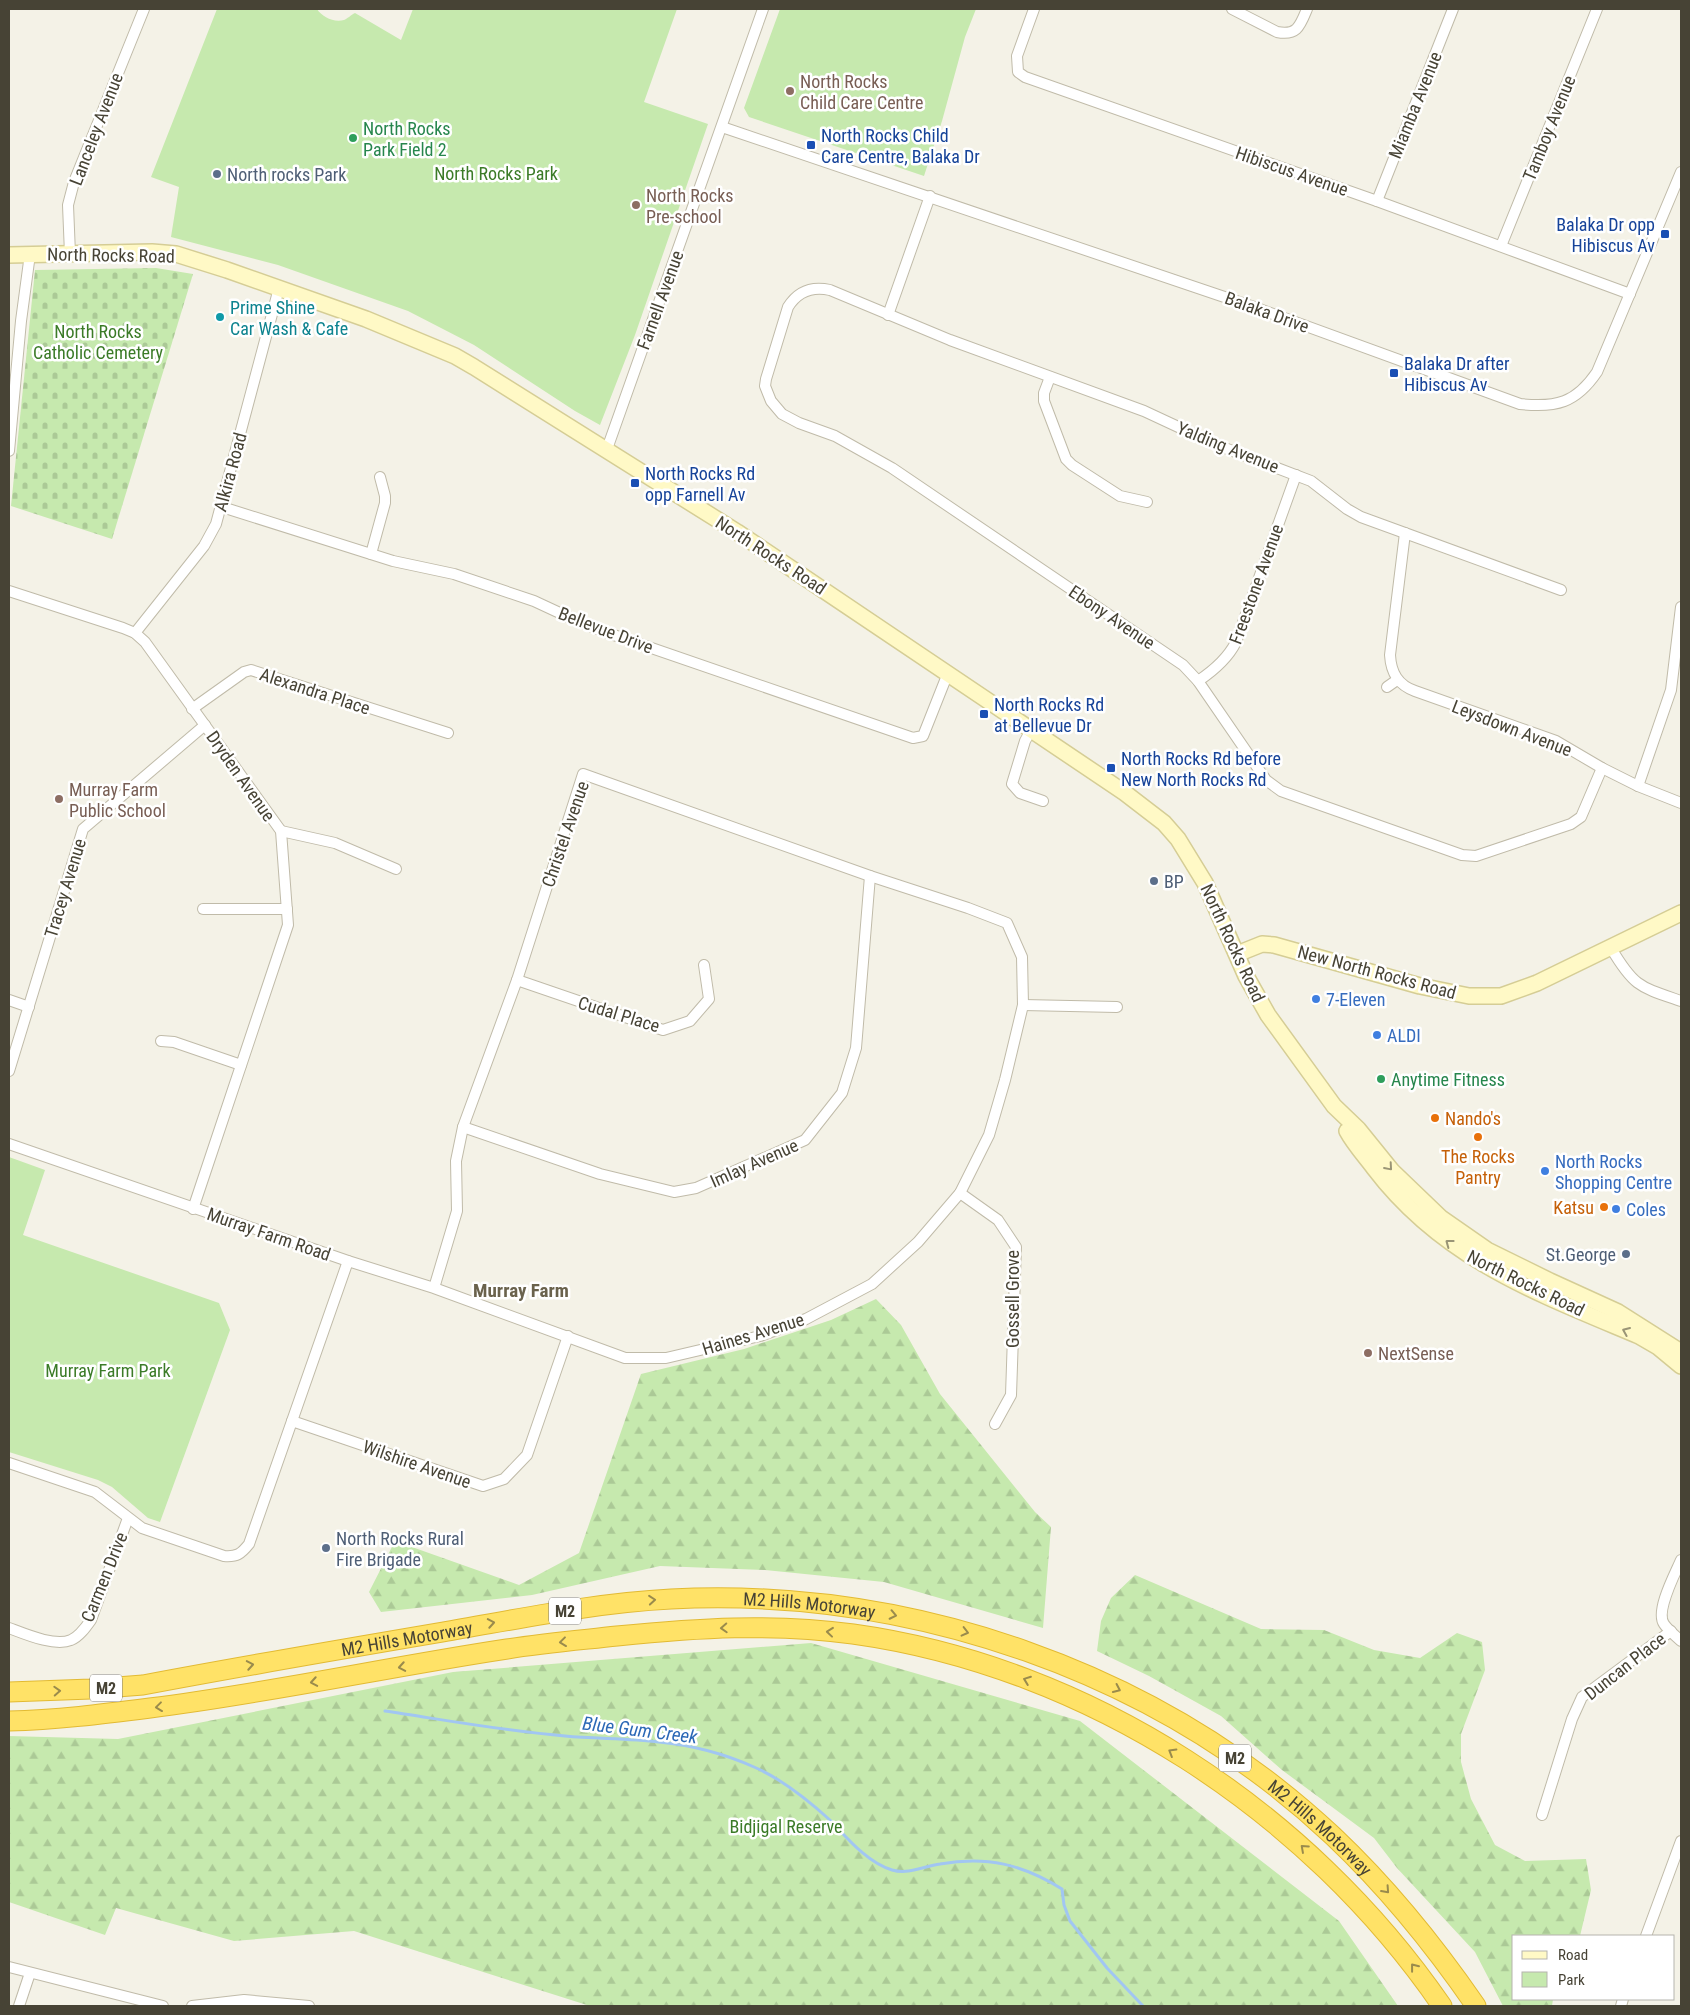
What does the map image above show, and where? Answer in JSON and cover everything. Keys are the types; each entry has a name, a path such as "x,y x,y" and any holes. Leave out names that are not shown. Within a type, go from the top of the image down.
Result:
{"highway":[{"name":"M2 Hills Motorway","path":"9,1692 143,1685 582,1608 671,1599 724,1598 828,1604 918,1620 995,1640 1074,1669 1127,1694 1175,1720 1233,1757 1290,1799 1331,1834 1373,1876 1412,1919 1453,1972 1476,2006"},
{"name":"M2 Hills Motorway","path":"9,1720 81,1717 207,1700 512,1648 674,1630 743,1626 853,1634 912,1646 978,1663 1061,1694 1124,1724 1204,1772 1265,1814 1304,1847 1344,1886 1395,1942 1442,2006"}],"main road":[{"name":"North Rocks Road","path":"9,255 152,252 176,254 359,316 455,356 607,449 752,542 1143,805 1164,823 1178,839 1205,883 1237,954 1268,1015 1334,1106 1350,1136 1383,1179 1417,1216 1450,1243 1505,1277 1639,1336 1658,1347 1681,1366"},
{"name":"New North Rocks Road","path":"1237,954 1262,944 1283,946 1420,986 1469,996 1501,996 1611,948 1681,913"},
{"name":"North Rocks Road","path":"1334,1106 1358,1129 1392,1171 1424,1203 1455,1229 1506,1260 1618,1312 1681,1352"}],"street":[{"name":"Lanceley Avenue","path":"70,254 68,205 74,182 144,9"},
{"name":"Farnell Avenue","path":"607,449 762,9"},
{"name":"Hibiscus Avenue","path":"1034,9 1017,56 1018,72 1025,77 1376,201 1630,294"},
{"path":"1232,9 1276,32 1284,33 1293,32 1299,26 1307,9"},
{"name":"Miamba Avenue","path":"1376,201 1453,9"},
{"name":"Tamboy Avenue","path":"1501,246 1597,9"},
{"name":"Balaka Drive","path":"722,127 1251,306 1520,404 1535,406 1556,404 1568,400 1584,389 1597,372 1680,179"},
{"path":"888,315 930,196"},
{"path":"9,451 30,254"},
{"name":"Alkira Road","path":"135,633 204,546 216,524 279,288"},
{"name":"Ebony Avenue","path":"888,315 830,290 812,289 798,295 788,307 767,372 765,386 771,402 782,414 799,423 835,436 892,468 1183,665 1198,681 1261,772 1273,786 1281,791 1462,855 1476,856 1571,824 1581,816 1602,768"},
{"name":"Yalding Avenue","path":"888,315 950,340 1144,411 1217,445 1311,481 1352,512 1562,590"},
{"path":"1050,376 1044,393 1044,401 1066,458 1072,466 1120,496 1147,502"},
{"name":"Freestone Avenue","path":"1198,681 1210,673 1229,653 1236,642 1296,474"},
{"path":"371,554 385,503 380,477"},
{"name":"Bellevue Drive","path":"222,507 393,561 454,574 486,584 534,601 577,621 615,635 913,738 923,736 948,673"},
{"path":"1387,687 1397,680 1390,655 1405,533"},
{"name":"Dryden Avenue","path":"9,591 135,633 145,642 281,831 288,925 193,1209"},
{"path":"1638,786 1671,690 1681,607"},
{"name":"Alexandra Place","path":"192,709 244,672 251,670 448,733"},
{"name":"Leysdown Avenue","path":"1397,680 1407,689 1556,741 1602,768 1638,786 1681,803"},
{"name":"Tracey Avenue","path":"9,1072 83,829 205,725"},
{"path":"1031,730 1025,741 1012,784 1020,793 1043,802"},
{"name":"Christel Avenue","path":"434,1288 457,1211 456,1161 463,1127 517,980 583,774 870,876 968,908 1006,923 1022,957 1023,1005"},
{"path":"281,831 335,843 396,869"},
{"name":"Imlay Avenue","path":"463,1127 600,1174 674,1192 696,1188 805,1140 842,1093 856,1048 870,876"},
{"path":"203,909 287,909"},
{"path":"1611,948 1633,981 1645,989 1681,1002"},
{"name":"Cudal Place","path":"517,980 663,1030 690,1021 709,999 704,965"},
{"path":"9,1000 29,1007"},
{"path":"1023,1005 1117,1007"},
{"name":"Haines Avenue","path":"348,1261 434,1288 625,1358 666,1358 760,1336 806,1320 872,1284 918,1242 960,1194 989,1135 1005,1080 1023,1005"},
{"path":"161,1041 174,1042 241,1066"},
{"name":"Murray Farm Road","path":"9,1144 348,1261 249,1544 242,1554 234,1557 224,1556 142,1528 128,1518"},
{"name":"Gossell Grove","path":"960,1194 998,1220 1016,1247 1011,1395 995,1424"},
{"name":"Wilshire Avenue","path":"292,1421 483,1486 504,1479 527,1454 568,1336"},
{"name":"Carmen Drive","path":"9,1463 95,1492 128,1518 90,1620 82,1632 71,1640 56,1641 40,1639 9,1628"},
{"path":"1681,1560 1662,1606 1663,1623 1681,1641"},
{"name":"Duncan Place","path":"1542,1815 1572,1719 1582,1697 1671,1631"},
{"path":"1646,1935 1680,1848"},
{"path":"9,1967 163,2006"},
{"path":"19,2006 30,1973"},
{"path":"192,2006 244,2000 309,2006"}],"green space":[{"name":"North Rocks Park","path":"217,9 317,9 325,17 336,21 344,20 355,13 401,40 413,9 677,9 644,102 708,124 635,335 600,425 575,411 474,345 408,311 278,265 171,237 179,187 151,177"},
{"path":"780,9 976,9 965,37 942,121 924,176 749,117 744,108"},
{"name":"North Rocks Catholic Cemetery","path":"156,268 193,274 112,539 11,506 35,270"},
{"name":"Murray Farm Park","path":"9,1157 45,1170 23,1235 219,1303 230,1330 160,1522 148,1518 112,1487 98,1480 9,1452"},
{"path":"876,1299 901,1325 940,1394 1035,1512 1051,1527 1043,1628 884,1582 765,1570 660,1566 532,1595 381,1612 369,1592 395,1541 519,1585 579,1553 641,1374 744,1349 831,1320"},
{"path":"1135,1575 1261,1629 1324,1630 1374,1650 1420,1658 1457,1633 1482,1642 1485,1670 1461,1734 1461,1762 1471,1799 1495,1845 1525,1861 1586,1859 1591,1890 1580,1935 1512,1935 1512,2000 1553,2000 1552,2006 1503,2006 1475,1952 1397,1868 1374,1838 1282,1770 1221,1716 1149,1676 1097,1651 1101,1621 1111,1598"},
{"name":"Bidjigal Reserve","path":"811,1643 1080,1721 1339,1921 1398,2006 590,2006 354,1931 234,1941 116,1908 105,1935 9,1902 9,1736 118,1739 453,1672"}],"waterway":[{"name":"Blue Gum Creek","path":"385,1711 520,1731 683,1745 731,1758 754,1767 785,1784 831,1821 851,1843 883,1867 898,1871 910,1871 940,1864 973,1861 1004,1864 1033,1873 1062,1889 1064,1905 1070,1921 1107,1968 1143,2006"}],"place":[{"name":"North Rocks Child Care Centre","path":"790,91"},
{"name":"North Rocks Park Field 2","path":"353,138"},
{"name":"North Rocks Child Care Centre, Balaka Dr","path":"811,145"},
{"name":"North rocks Park","path":"217,174"},
{"name":"North Rocks Pre-school","path":"636,205"},
{"name":"Balaka Dr opp Hibiscus Av","path":"1665,234"},
{"name":"Prime Shine Car Wash & Cafe","path":"220,317"},
{"name":"Balaka Dr after Hibiscus Av","path":"1394,373"},
{"name":"North Rocks Rd opp Farnell Av","path":"635,483"},
{"name":"North Rocks Rd at Bellevue Dr","path":"984,714"},
{"name":"North Rocks Rd before New North Rocks Rd","path":"1111,768"},
{"name":"Murray Farm Public School","path":"59,799"},
{"name":"BP","path":"1154,881"},
{"name":"7-Eleven","path":"1316,999"},
{"name":"ALDI","path":"1377,1035"},
{"name":"Anytime Fitness","path":"1381,1079"},
{"name":"Nando's","path":"1435,1118"},
{"name":"The Rocks Pantry","path":"1478,1137"},
{"name":"North Rocks Shopping Centre","path":"1545,1171"},
{"name":"Katsu","path":"1604,1207"},
{"name":"Coles","path":"1616,1209"},
{"name":"St.George","path":"1626,1254"},
{"name":"NextSense","path":"1368,1353"},
{"name":"North Rocks Rural Fire Brigade","path":"326,1548"}],"district":[{"name":"Murray Farm","path":"521,1290"}]}
